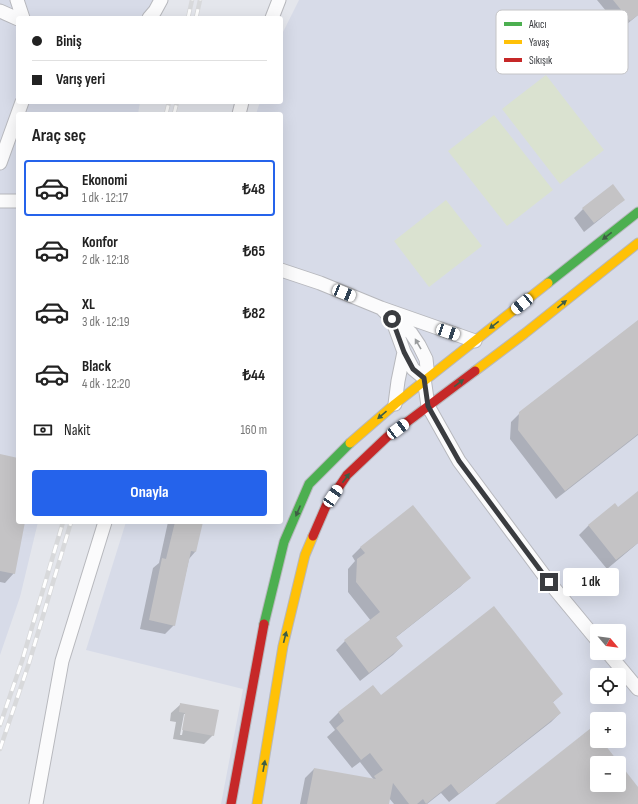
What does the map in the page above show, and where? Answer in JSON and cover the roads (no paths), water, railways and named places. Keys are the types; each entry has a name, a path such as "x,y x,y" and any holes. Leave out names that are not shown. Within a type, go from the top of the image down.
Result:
{"street":[{"path":"17,0 22,16"},
{"path":"151,16 161,0"},
{"path":"273,16 279,0"},
{"path":"0,11 16,18"},
{"path":"0,163 16,119"},
{"path":"0,201 16,201"},
{"path":"231,804 266,612 284,542 309,484 346,447 424,380 638,212"},
{"path":"257,804 283,646 305,555 326,506 347,475 388,437 524,334 638,243"},
{"path":"283,271 320,283 381,308 474,341"},
{"path":"381,308 392,319 411,333 419,345 426,359 427,368 424,380 428,406 459,461 549,582 590,632"},
{"path":"392,319 404,352 413,369 424,380"},
{"path":"395,404 404,352"},
{"path":"36,804 62,661 105,524"},
{"path":"614,660 638,689"}],"railway":[{"path":"188,16 192,0"},
{"path":"196,16 200,0"},
{"path":"166,112 168,104"},
{"path":"174,112 176,104"},
{"path":"0,725 22,661 62,524"},
{"path":"0,749 29,663 70,524"}]}
